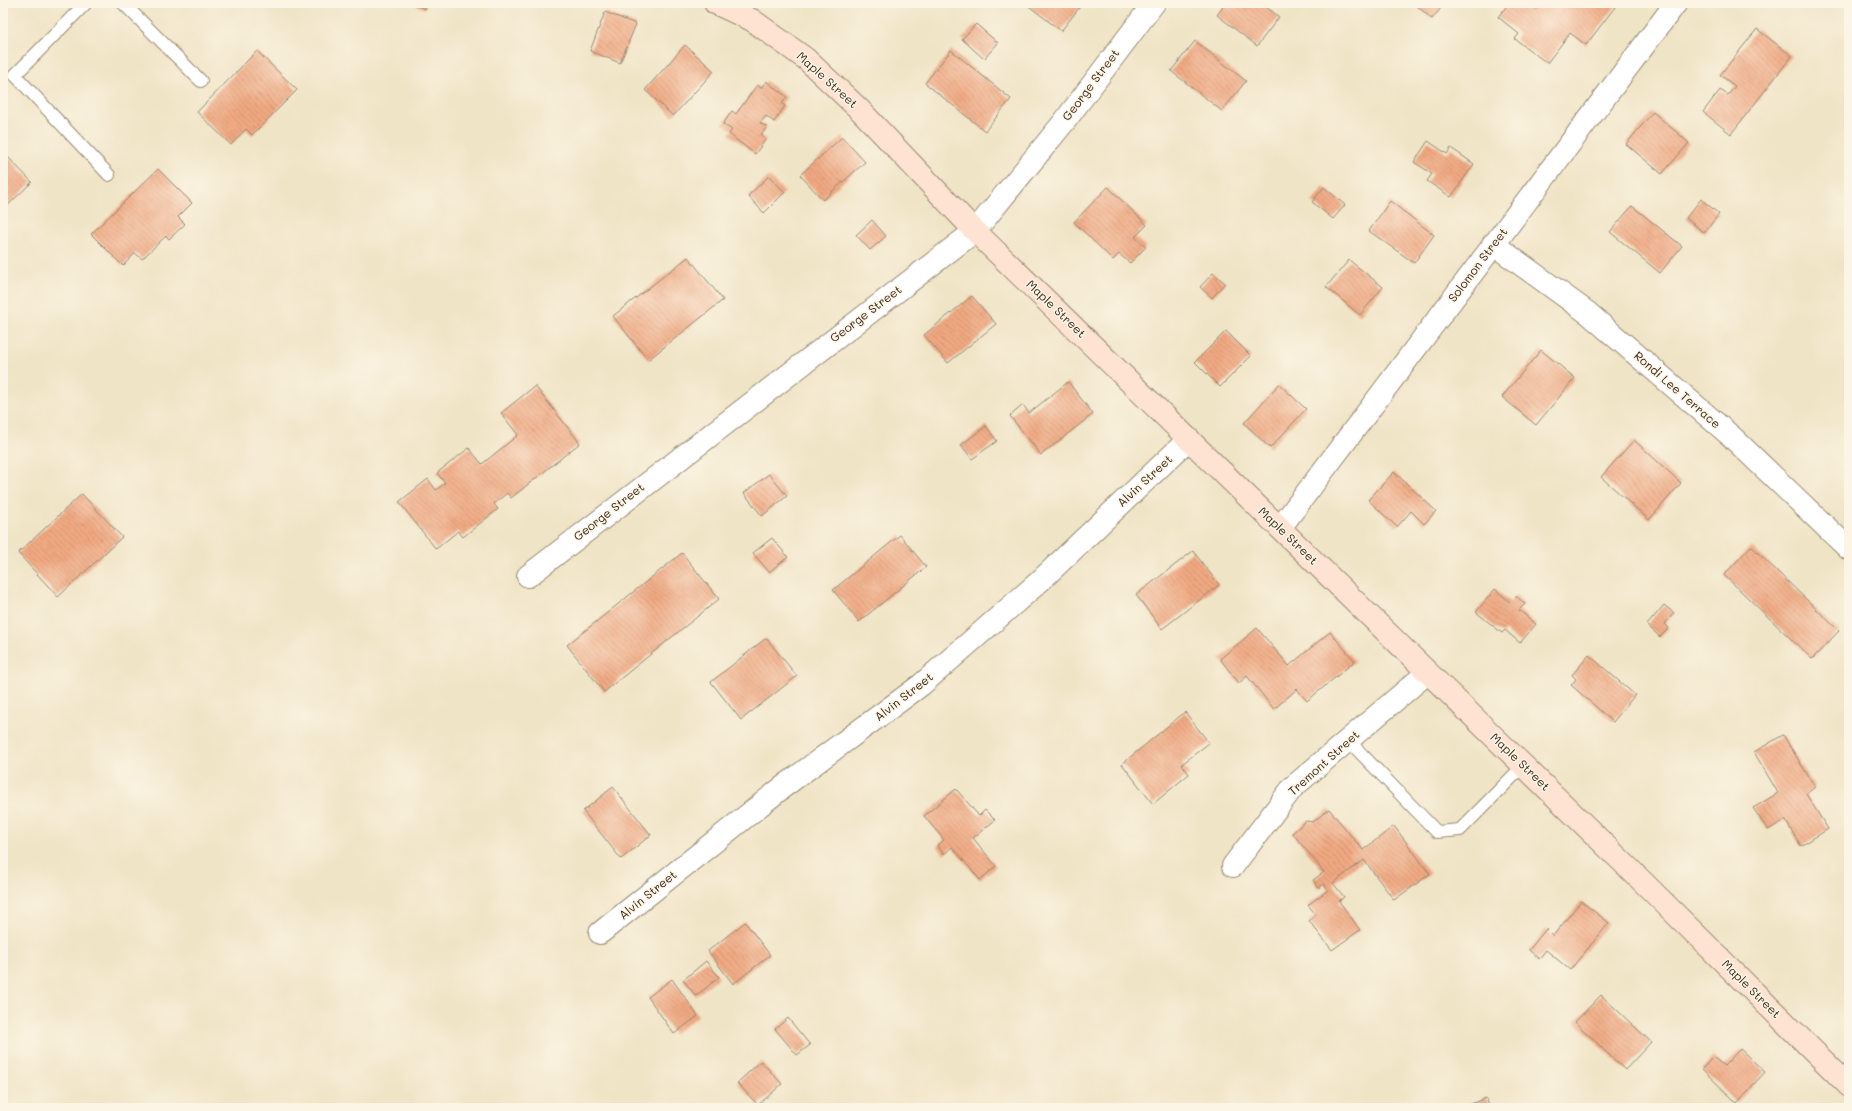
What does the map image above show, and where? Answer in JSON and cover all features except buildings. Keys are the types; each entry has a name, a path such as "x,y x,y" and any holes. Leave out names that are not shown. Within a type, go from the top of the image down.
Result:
{"main road":[{"name":"Maple Street","path":"715,3 752,20 806,59 860,110 975,231 1849,1086"}],"street":[{"name":"George Street","path":"528,576 975,231 1064,122 1154,3"},
{"name":"Solomon Street","path":"1280,528 1676,3"},
{"name":"Rondi Lee Terrace","path":"1493,244 1588,313 1732,437 1849,549"},
{"name":"Alvin Street","path":"600,933 783,787 921,685 1040,581 1189,439"},
{"name":"Tremont Street","path":"1233,866 1293,787 1349,741 1427,673"}],"lane":[{"path":"86,3 15,75 109,175"},
{"path":"123,3 200,81"},
{"path":"1349,741 1437,832 1460,830 1523,766"}]}
